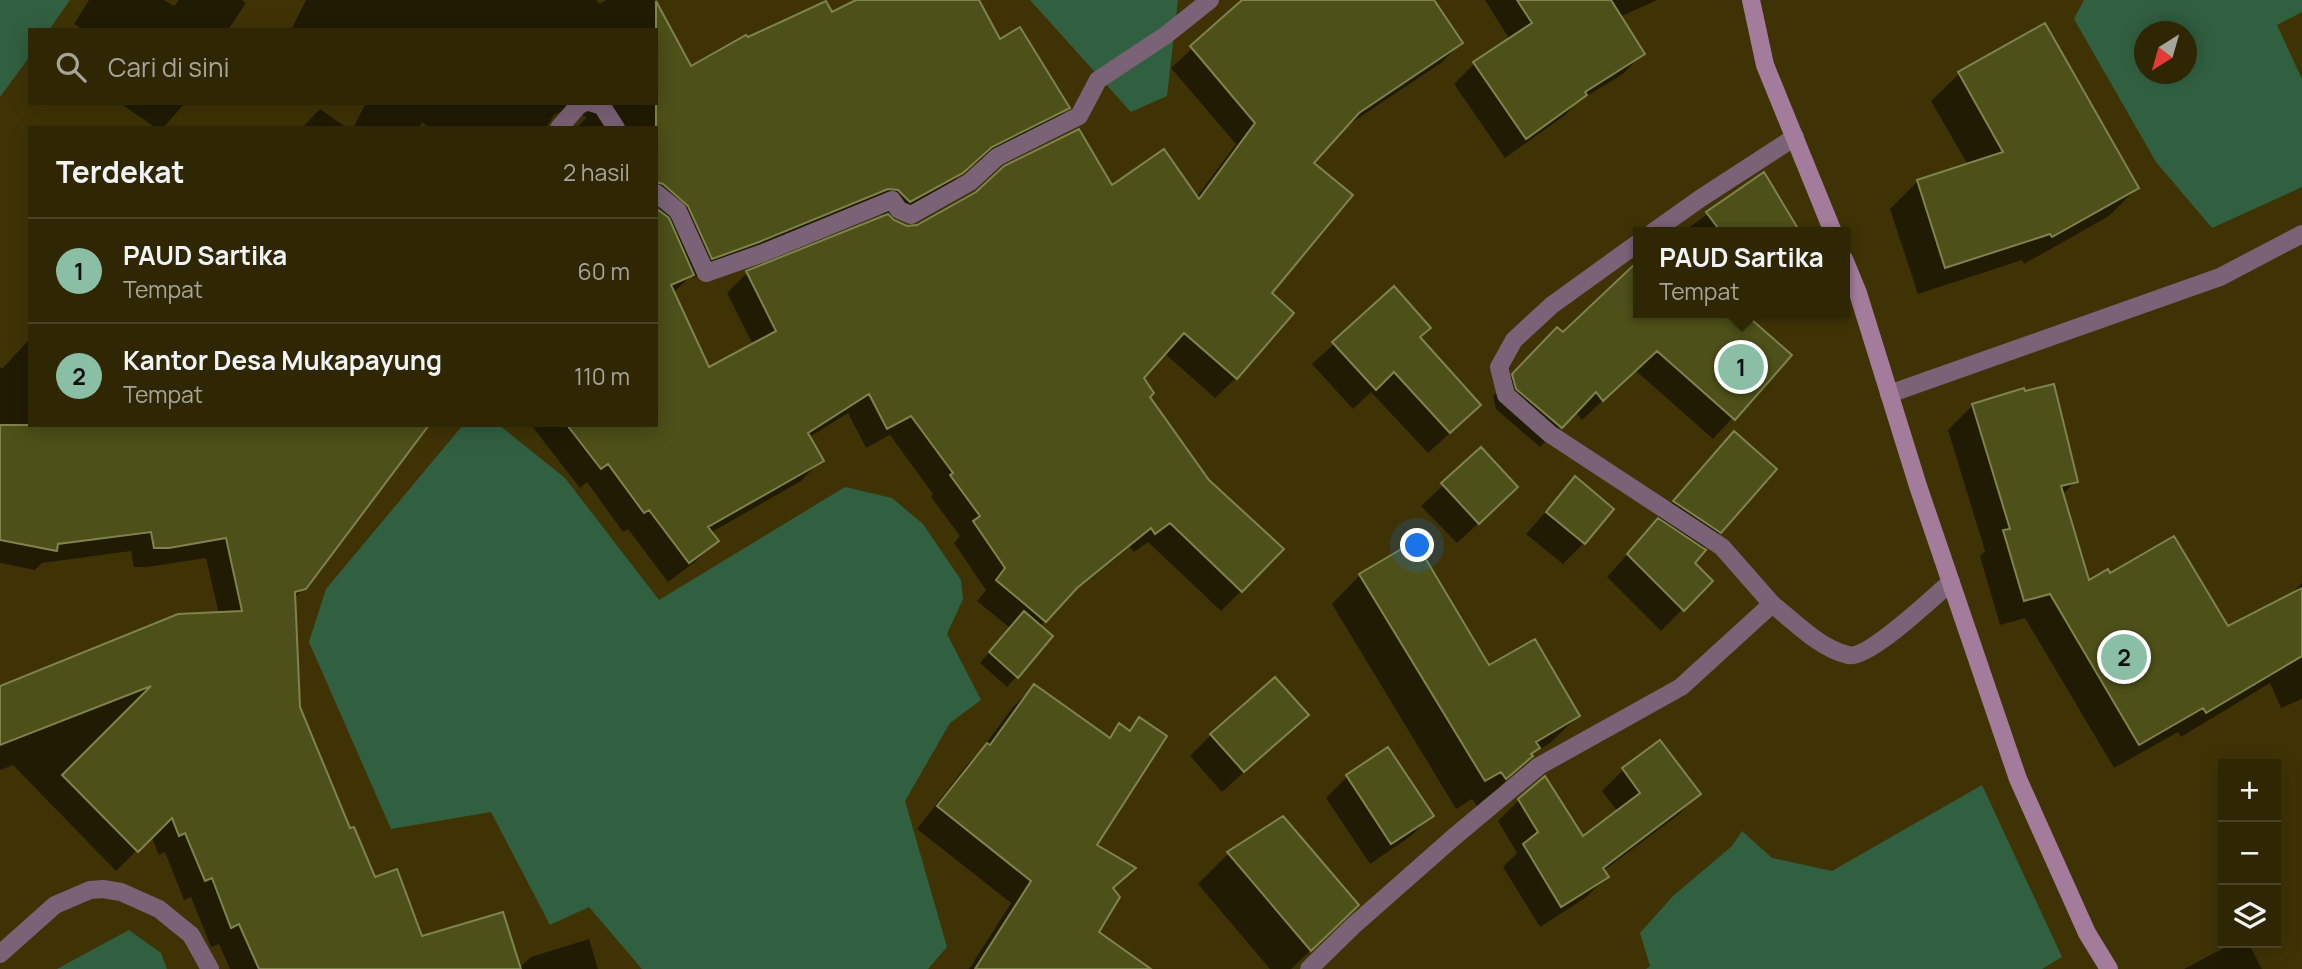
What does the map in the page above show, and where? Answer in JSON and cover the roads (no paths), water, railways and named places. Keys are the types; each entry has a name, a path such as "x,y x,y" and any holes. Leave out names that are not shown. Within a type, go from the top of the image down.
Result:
{"street":[{"path":"658,195 678,211 706,273 763,253 892,200 899,210 911,215 970,182 997,157 1079,116 1098,80 1166,35 1210,0"},
{"path":"1751,0 1765,65 1831,227"},
{"path":"561,126 580,105"},
{"path":"599,105 615,126"},
{"path":"1660,227 1795,137"},
{"path":"1889,394 2220,277 2302,234"},
{"path":"1633,247 1552,305 1514,340 1499,366 1506,395 1550,434 1722,547 1772,604 1827,647 1851,656 1870,650 1951,582"},
{"path":"1850,274 2018,779 2087,933 2109,969"},
{"path":"1310,969 1353,926 1539,766 1681,687 1772,604"},
{"path":"0,954 55,905 90,890 103,889 121,892 159,909 191,935 210,969"}],"place":[{"name":"PAUD Sartika","path":"1741,367"},
{"name":"Kantor Desa Mukapayung","path":"2124,657"}]}
